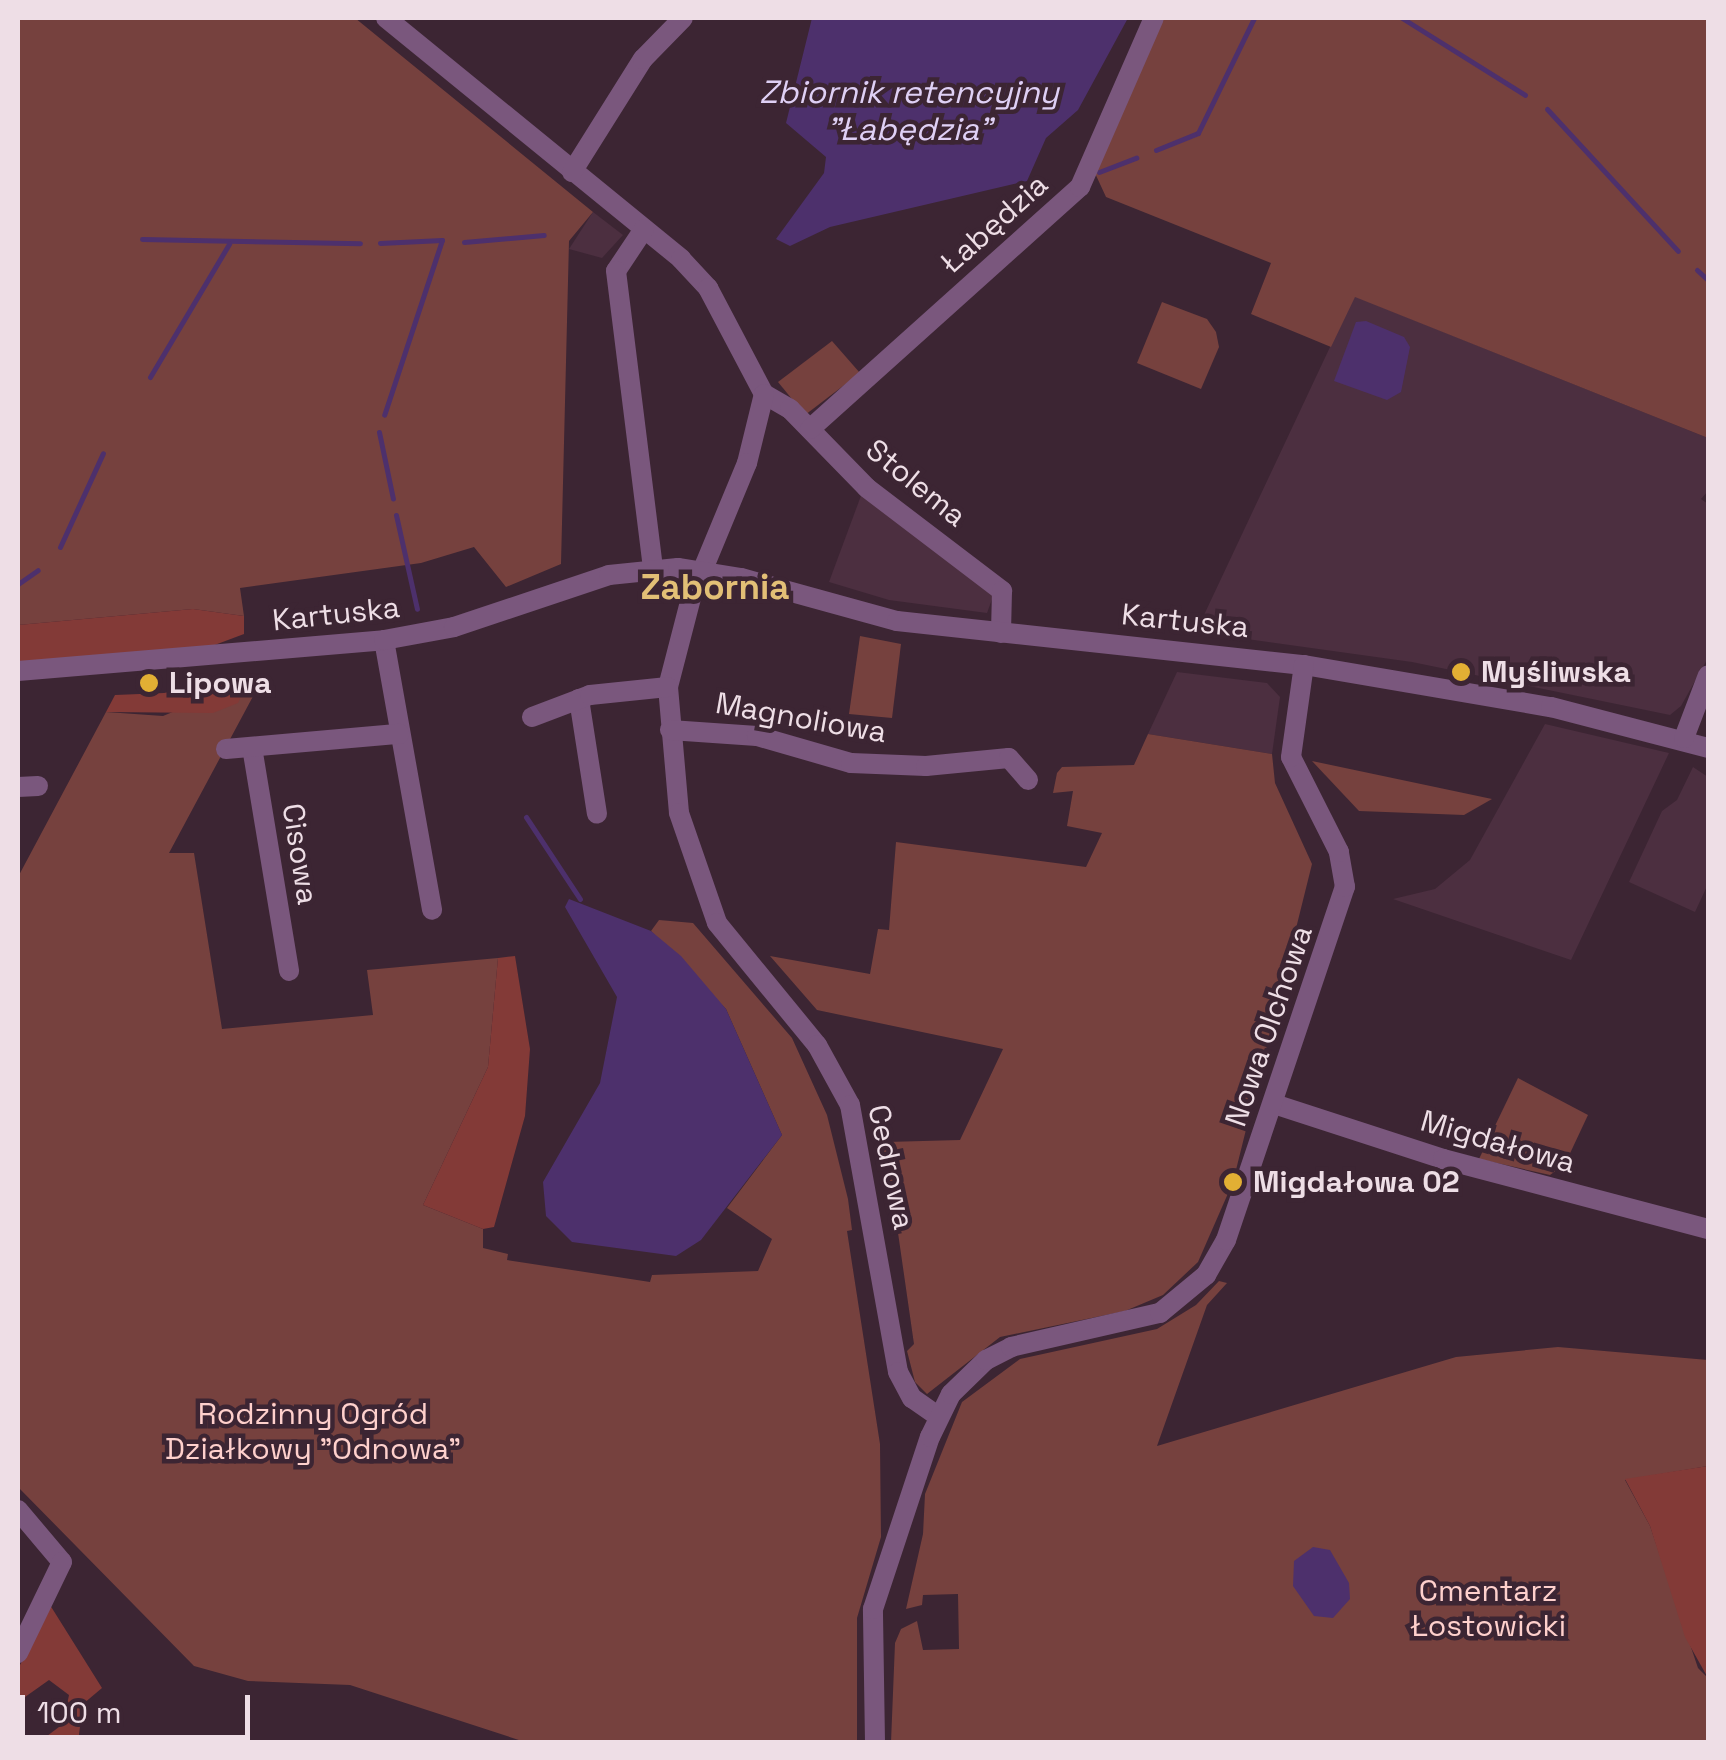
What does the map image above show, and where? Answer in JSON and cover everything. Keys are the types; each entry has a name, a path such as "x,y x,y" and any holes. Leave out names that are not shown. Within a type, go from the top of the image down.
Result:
{"street":[{"name":"Stolema","path":"386,18 644,229 708,288 764,394 810,429 867,488 1002,591 1000,632"},
{"path":"572,172 643,59 683,18"},
{"name":"Łabędzia","path":"810,429 1080,187 1154,18"},
{"path":"644,229 616,271 653,568"},
{"path":"703,570 747,463 764,394"},
{"name":"Kartuska","path":"18,671 384,640 454,627 593,579 653,568 703,570 897,621 1304,665 1684,738 1708,748"},
{"name":"Cedrowa","path":"703,570 668,687 684,840 710,910 817,1045 850,1105 898,1372 912,1398 938,1416"},
{"path":"384,640 432,910"},
{"name":"Nowa Olchowa","path":"938,1416 963,1379 1011,1347 1144,1320 1192,1290 1226,1240 1345,887 1339,852 1291,757 1304,665"},
{"path":"1684,738 1708,675"},
{"path":"532,718 578,699 668,687"},
{"path":"578,699 597,814"},
{"name":"Magnoliowa","path":"670,730 757,736 851,763 926,766 1009,758 1028,780"},
{"path":"226,749 399,734"},
{"name":"Cisowa","path":"252,747 289,971"},
{"name":"Migdałowa","path":"1274,1104 1443,1159 1708,1229"},
{"path":"875,1742 869,1650 874,1610 938,1416"},
{"path":"18,1510 62,1562 18,1653"}],"shaded area":[{"path":"593,212 623,235 602,258 569,249"},
{"path":"1354,296 1708,438 1708,491 1701,499 1708,504 1708,658 1681,706 1670,715 1412,662 1196,632"},
{"path":"862,493 995,591 987,613 889,600 829,582"},
{"path":"193,609 244,616 244,634 204,649 18,663 18,625"},
{"path":"1177,672 1267,683 1280,697 1272,754 1148,734"},
{"path":"251,676 238,703 213,713 106,712 115,695 164,693"},
{"path":"1545,724 1669,753 1571,960 1393,899 1435,889 1470,860"},
{"path":"1693,767 1708,777 1708,884 1695,912 1629,882 1662,811 1677,800"},
{"path":"515,956 530,1049 525,1116 494,1227 483,1229 423,1205 488,1067 498,958"},
{"path":"1708,1466 1708,1678 1685,1637 1650,1526 1625,1479"},
{"path":"50,1605 102,1688 83,1704 78,1742 39,1742 63,1724 69,1695 49,1680 18,1702 18,1669"}],"green space":[{"path":"18,18 355,18 593,212 569,241 561,564 506,587 474,547 421,563 240,588 244,616 193,609 18,625"},
{"path":"1164,18 1708,18 1708,438 1355,297 1331,347 1251,314 1271,263 1106,197 1094,171"},
{"path":"1162,302 1207,319 1216,332 1219,347 1201,389 1137,363"},
{"path":"832,341 860,373 805,415 778,382"},
{"path":"860,636 901,644 892,718 849,714"},
{"name":"Rodzinny Ogród Działkowy \"Odnowa\"","path":"265,674 169,853 194,853 222,1029 373,1015 367,970 498,958 488,1067 423,1205 483,1229 483,1248 508,1254 507,1260 650,1282 652,1275 758,1271 772,1239 727,1208 782,1135 726,1009 651,931 659,920 693,923 792,1038 827,1115 848,1199 852,1230 847,1231 880,1444 881,1537 857,1618 857,1742 525,1742 350,1685 248,1681 194,1666 18,1487 18,877 106,712 163,716"},
{"path":"1148,734 1272,754 1275,783 1312,864 1233,1182 1198,1262 1163,1295 1125,1311 1000,1337 927,1394 915,1382 907,1351 914,1344 895,1212 875,1127 886,1142 960,1140 1003,1049 817,1010 770,956 870,974 878,929 889,930 896,842 1086,867 1102,833 1067,826 1073,791 1053,793 1057,773 1062,767 1134,765"},
{"path":"1312,761 1492,799 1464,815 1359,811"},
{"path":"1518,1078 1588,1115 1565,1164 1550,1175 1479,1159"},
{"name":"Cmentarz Łostowicki","path":"1219,1281 1227,1283 1207,1305 1157,1446 1456,1357 1558,1347 1708,1360 1708,1466 1625,1480 1650,1526 1698,1668 1708,1678 1708,1742 891,1742 895,1643 901,1629 917,1621 923,1650 959,1649 958,1594 923,1595 922,1605 906,1609 923,1534 925,1494 962,1402 1020,1359 1157,1329 1196,1305"}],"water":[{"name":"Zbiornik retencyjny \"Łabędzia\"","path":"812,18 1128,18 1078,110 1046,138 1027,181 830,227 790,246 776,239 824,173 826,157 786,123"},
{"path":"1366,321 1404,337 1410,347 1401,392 1387,400 1334,381 1356,322"},
{"path":"569,899 651,931 681,956 726,1009 782,1135 701,1240 676,1256 572,1242 546,1216 543,1182 600,1083 617,997 565,907"},
{"path":"1313,1547 1330,1550 1349,1583 1350,1599 1333,1618 1314,1616 1293,1586 1294,1561"}],"waterway":[{"path":"1156,150 1198,133 1254,18"},
{"path":"1402,18 1525,95"},
{"path":"1547,109 1678,251"},
{"path":"1099,172 1136,158"},
{"path":"464,242 544,235"},
{"path":"142,239 360,243"},
{"path":"380,243 442,240 384,415"},
{"path":"150,377 229,244"},
{"path":"1697,270 1708,280"},
{"path":"379,432 393,499"},
{"path":"60,547 103,453"},
{"path":"396,515 417,609"},
{"path":"18,584 38,570"},
{"path":"526,817 580,899"}],"place":[{"name":"Myśliwska","path":"1461,672"},
{"name":"Lipowa","path":"149,683"},
{"name":"Migdałowa 02","path":"1233,1182"}],"district":[{"name":"Zabornia","path":"715,587"}]}
